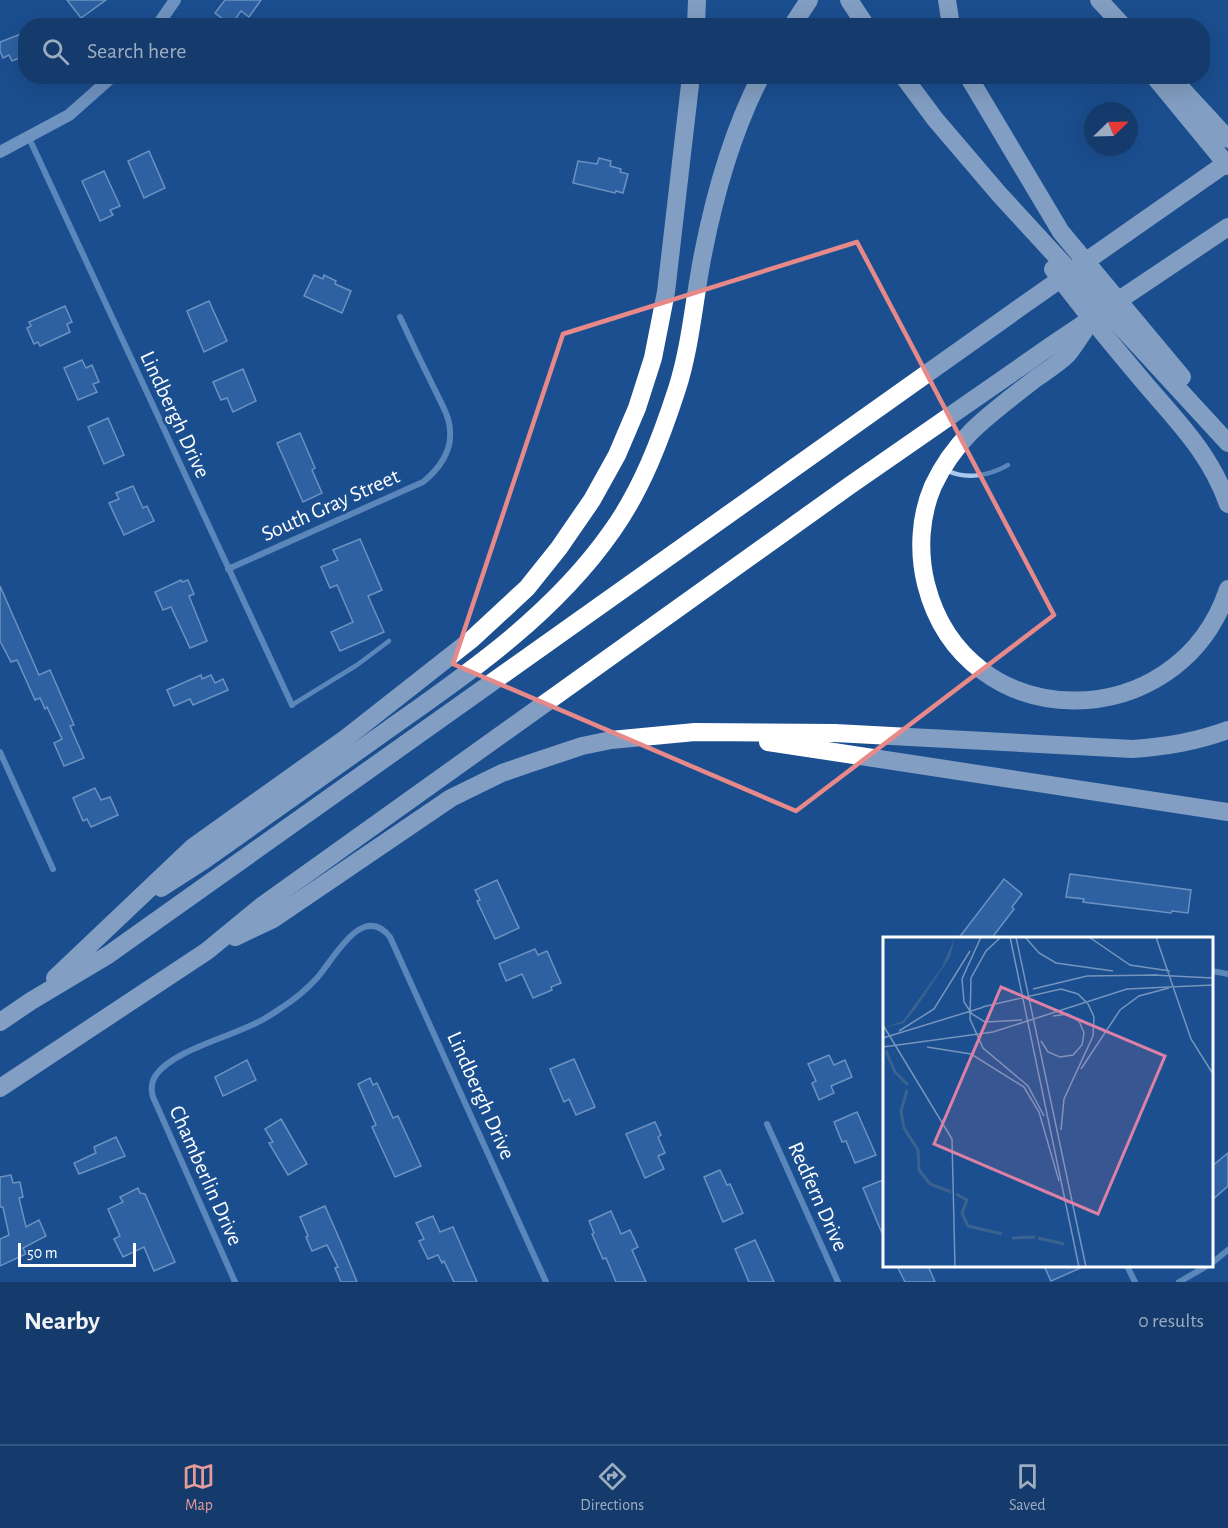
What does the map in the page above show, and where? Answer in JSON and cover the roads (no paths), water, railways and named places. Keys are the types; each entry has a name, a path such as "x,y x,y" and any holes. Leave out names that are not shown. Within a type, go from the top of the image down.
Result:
{"highway":[{"path":"696,18 697,0"},
{"path":"849,0 861,18"},
{"path":"947,0 950,18"},
{"path":"1092,0 1107,18"},
{"path":"1099,0 1115,18"},
{"path":"797,18 807,2"},
{"path":"31,1001 193,847 346,738 472,639 527,588 559,548 606,476 627,432 653,358 666,292 690,84"},
{"path":"124,912 203,861 500,649 566,587 611,532 631,501 651,460 675,396 688,344 703,255 718,189 738,125 757,84"},
{"path":"909,84 935,119 999,194 1228,443"},
{"path":"973,84 1061,232 1156,345 1228,437"},
{"path":"0,1022 108,955 1022,306 1228,164 1161,84"},
{"path":"1177,84 1228,140"},
{"path":"999,194 1081,308 1199,446 1217,475 1228,504"},
{"path":"1228,227 1094,316 970,431 942,468 929,498 922,531 922,564 927,591 944,628 960,649 990,676 1015,689 1039,697 1081,700 1107,698 1145,686 1169,672 1198,646 1213,624 1228,589"},
{"path":"0,1088 207,951 263,905 820,506 1060,349"},
{"path":"207,951 273,919 451,798 502,773 564,752 611,740 695,732 835,733 1132,749 1162,747 1198,740 1228,730"},
{"path":"695,732 888,759 1228,812"}],"main road":[{"path":"163,18 175,0"},
{"path":"0,152 69,115 104,84"}],"street":[{"name":"Lindbergh Drive","path":"29,138 292,705"},
{"name":"South Gray Street","path":"228,569 423,482 442,463 451,431 400,317"},
{"path":"0,752 53,869"},
{"name":"Lindbergh Drive","path":"153,1082 156,1074 180,1057 253,1024 284,1006 315,981 349,937 367,926 380,927 390,937 546,1282"},
{"path":"1213,971 1228,974"},
{"name":"Chamberlin Drive","path":"153,1082 153,1097 235,1282"},
{"name":"Redfern Drive","path":"767,1125 838,1282"},
{"path":"1213,1262 1228,1250"},
{"path":"1128,1267 1135,1282"},
{"path":"1179,1282 1205,1267"}],"lane":[{"path":"942,468 960,475 985,475 997,472 1008,465"},
{"path":"292,705 357,665 389,641"}]}
